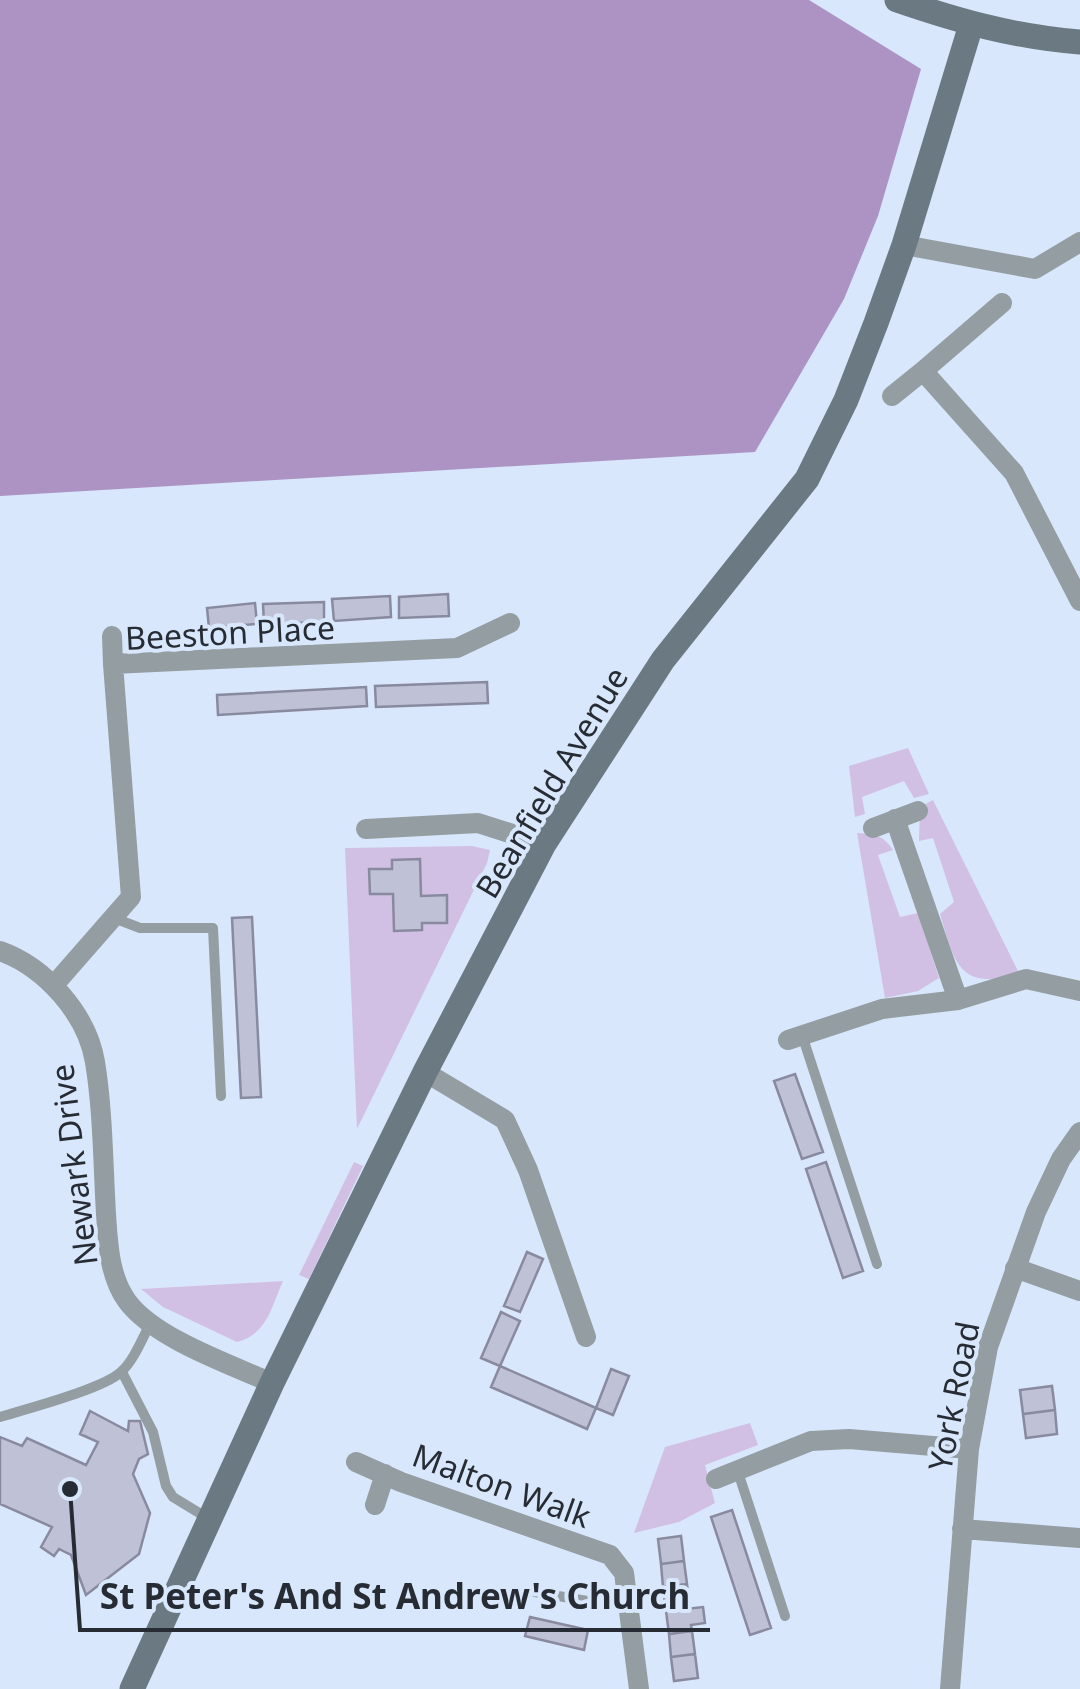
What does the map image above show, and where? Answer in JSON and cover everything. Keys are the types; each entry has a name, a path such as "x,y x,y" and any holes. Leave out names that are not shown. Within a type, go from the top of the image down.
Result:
{"street":[{"path":"897,0 971,25 1028,38 1080,42"},
{"name":"Beanfield Avenue","path":"134,1688 272,1383 425,1072 544,844 663,660 806,478 846,400 904,245 971,25"},
{"path":"904,245 1034,269 1080,242"},
{"path":"892,396 1002,302"},
{"path":"923,371 1014,473 1080,601"},
{"name":"Beeston Place","path":"54,985 131,897 113,664 457,648 510,623"},
{"path":"112,636 113,664"},
{"path":"872,828 918,811"},
{"path":"896,820 958,1000"},
{"path":"366,829 478,823 544,844"},
{"name":"Newark Drive","path":"0,951 54,985 79,1022 95,1058 108,1252 119,1288 130,1305 151,1323 272,1383"},
{"path":"795,1038 882,1009 958,1000 1026,979 1080,991"},
{"path":"425,1072 506,1120 528,1170 586,1338"},
{"name":"York Road","path":"950,1689 969,1449 988,1348 1015,1268 1061,1159 1080,1132"},
{"path":"1015,1268 1080,1291"},
{"path":"716,1479 810,1441 849,1439 969,1449"},
{"name":"Malton Walk","path":"356,1462 610,1555 624,1574 639,1689"},
{"path":"375,1505 385,1474"},
{"path":"962,1529 1080,1538"}],"lane":[{"path":"113,917 140,928 213,928 221,1096"},
{"path":"795,1038 877,1264"},
{"path":"0,1417 48,1404 122,1372 151,1323"},
{"path":"122,1372 153,1432 166,1486 173,1497 210,1520"},
{"path":"738,1472 785,1616"},
{"path":"535,1592 593,1602 628,1596"}],"shaded area":[{"path":"0,0 809,0 921,69 878,216 844,299 755,452 0,496"},
{"path":"908,748 929,794 914,798 904,781 862,797 865,814 855,817 849,766"},
{"path":"933,800 1019,973 983,979 971,976 955,959 940,914 954,902 933,838 919,841 920,807"},
{"path":"857,833 878,836 893,850 878,855 900,917 918,913 939,978 918,991 885,998"},
{"path":"472,846 490,850 487,863 357,1129 345,848"},
{"path":"354,1162 363,1166 309,1279 299,1275"},
{"path":"283,1281 262,1326 237,1342 163,1307 141,1289"},
{"path":"750,1423 758,1445 705,1465 715,1503 679,1522 634,1533 665,1447"}],"building":[{"path":"448,594 449,616 399,618 399,597"},
{"path":"390,596 391,617 334,621 332,599"},
{"path":"324,602 324,622 264,624 263,604"},
{"path":"255,603 257,624 209,628 207,608"},
{"path":"487,682 488,703 376,707 375,686"},
{"path":"366,687 367,706 218,715 217,695"},
{"path":"420,859 421,896 447,895 447,923 422,923 422,930 394,931 393,894 370,894 369,869 392,869 392,860"},
{"path":"252,917 261,1097 241,1098 232,918"},
{"path":"795,1074 823,1152 802,1159 774,1081"},
{"path":"826,1162 863,1271 843,1278 806,1169"},
{"path":"527,1252 543,1259 520,1312 504,1306"},
{"path":"501,1312 520,1321 500,1366 481,1358"},
{"path":"500,1366 596,1408 587,1429 491,1387"},
{"path":"611,1369 629,1376 613,1415 596,1408"},
{"path":"1052,1386 1055,1410 1023,1414 1020,1390"},
{"path":"1055,1410 1057,1434 1026,1438 1023,1414"},
{"path":"90,1411 128,1431 129,1421 140,1421 148,1454 139,1459 133,1474 150,1513 139,1554 86,1595 71,1555 59,1549 54,1556 41,1547 52,1527 0,1504 0,1437 22,1446 27,1438 86,1465 98,1442 80,1434"},
{"path":"732,1510 771,1628 750,1635 711,1517"},
{"path":"681,1536 684,1561 661,1564 658,1539"},
{"path":"684,1561 687,1584 663,1587 661,1564"},
{"path":"687,1584 690,1608 666,1611 663,1587"},
{"path":"703,1607 705,1623 691,1625 692,1631 669,1634 666,1611"},
{"path":"530,1617 588,1630 584,1650 525,1636"},
{"path":"692,1631 695,1654 671,1657 669,1634"},
{"path":"695,1654 698,1678 674,1681 671,1657"}],"place":[{"name":"St Peter's And St Andrew's Church","path":"70,1489"}]}
